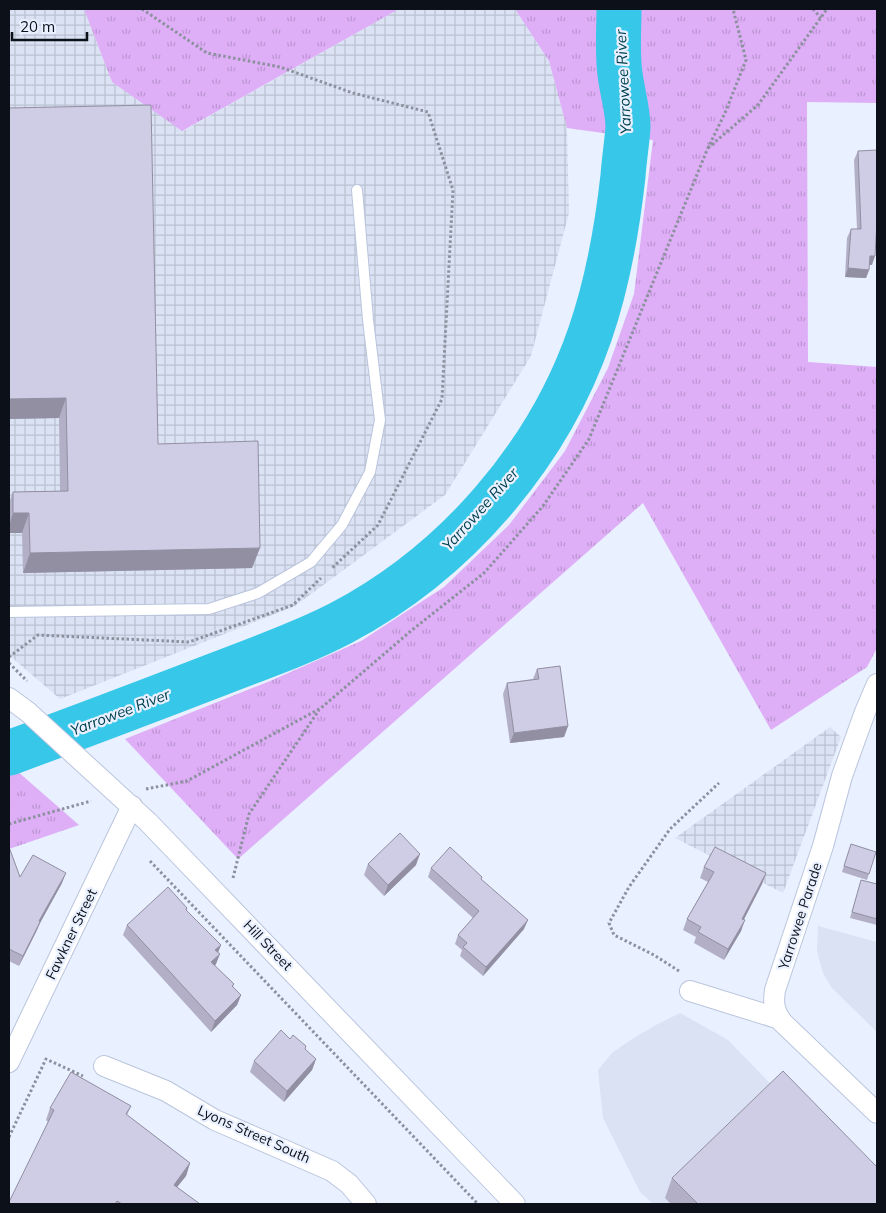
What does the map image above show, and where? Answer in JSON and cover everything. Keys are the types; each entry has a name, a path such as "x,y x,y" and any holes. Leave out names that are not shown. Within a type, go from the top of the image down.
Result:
{"street":[{"name":"Yarrowee Parade","path":"780,1019 774,1004 775,990 823,846 842,776 877,684"},
{"name":"Hill Street","path":"9,698 28,712 132,806 515,1204"},
{"name":"Fawkner Street","path":"9,1062 132,806"},
{"path":"692,991 780,1019 877,1113"},
{"name":"Lyons Street South","path":"104,1066 166,1092 215,1120 317,1163 332,1171 349,1184 366,1204"}],"lane":[{"path":"9,612 210,609 258,593 311,562 342,525 370,472 380,420 368,320 357,190"}],"path":[{"path":"9,656 38,635 189,642 293,605 378,525 442,399 453,190 428,112 353,93 280,67 207,52 142,9"},
{"path":"142,789 187,781 321,708 412,630 484,573 543,506 589,439 707,150 746,60 733,9"},
{"path":"813,9 821,18"},
{"path":"707,150 758,105 827,9"},
{"path":"227,903 249,814 321,708"},
{"path":"692,991 684,976 673,966 614,935 609,923 629,887 670,829 719,783"},
{"path":"9,824 83,803"},
{"path":"150,861 478,1204"},
{"path":"9,1137 46,1059"}],"shaded area":[{"path":"9,9 84,9 112,82 183,131 399,9 515,9 549,61 567,128 569,213 531,356 445,495 295,606 60,699 9,655"},
{"path":"830,727 841,737 783,893 675,838"},
{"path":"818,926 877,942 877,1032 831,987 823,973 817,950"},
{"path":"680,1013 728,1040 877,1193 877,1204 653,1204 640,1192 603,1118 598,1070 612,1053 632,1039"}],"green space":[{"path":"84,9 399,9 182,131 112,82"},
{"path":"515,9 877,9 877,103 807,102 808,362 877,367 877,648 867,667 771,730 643,503 238,859 125,739 270,681 361,641 444,587 509,525 565,451 608,368 634,294 653,140 567,128 549,61"},
{"path":"9,764 79,825 9,849"}],"building":[{"path":"151,105 158,444 258,441 260,548 30,553 29,513 13,513 13,492 68,491 66,398 9,399 9,108"},
{"path":"877,150 875,256 870,256 869,270 848,268 851,229 861,229 858,151"},
{"path":"560,666 568,726 514,733 507,683 539,679 537,669"},
{"path":"400,833 420,854 388,885 368,864"},
{"path":"851,844 876,852 869,874 844,866"},
{"path":"9,847 20,877 33,855 66,873 39,921 23,956 9,949"},
{"path":"450,847 482,877 481,879 528,920 486,967 463,947 467,943 458,935 479,911 431,868"},
{"path":"715,847 766,873 742,919 745,920 728,949 698,932 701,927 687,919 714,872 704,867"},
{"path":"861,880 877,884 877,919 852,912"},
{"path":"168,887 187,908 186,910 221,945 215,950 220,954 211,962 234,984 232,986 241,995 215,1021 127,925"},
{"path":"281,1030 290,1039 293,1035 306,1046 305,1049 316,1059 287,1091 254,1061"},
{"path":"783,1071 877,1167 877,1204 698,1204 672,1178"},
{"path":"71,1072 131,1106 126,1114 190,1163 174,1185 200,1204 122,1204 117,1201 115,1204 9,1204 54,1110 50,1108"}],"waterway":[{"name":"Yarrowee River","path":"9,753 282,650 341,623 383,598 422,570 459,537 492,502 523,463 549,422 572,379 590,334 602,295 618,216 628,127 619,66 619,9"}]}
